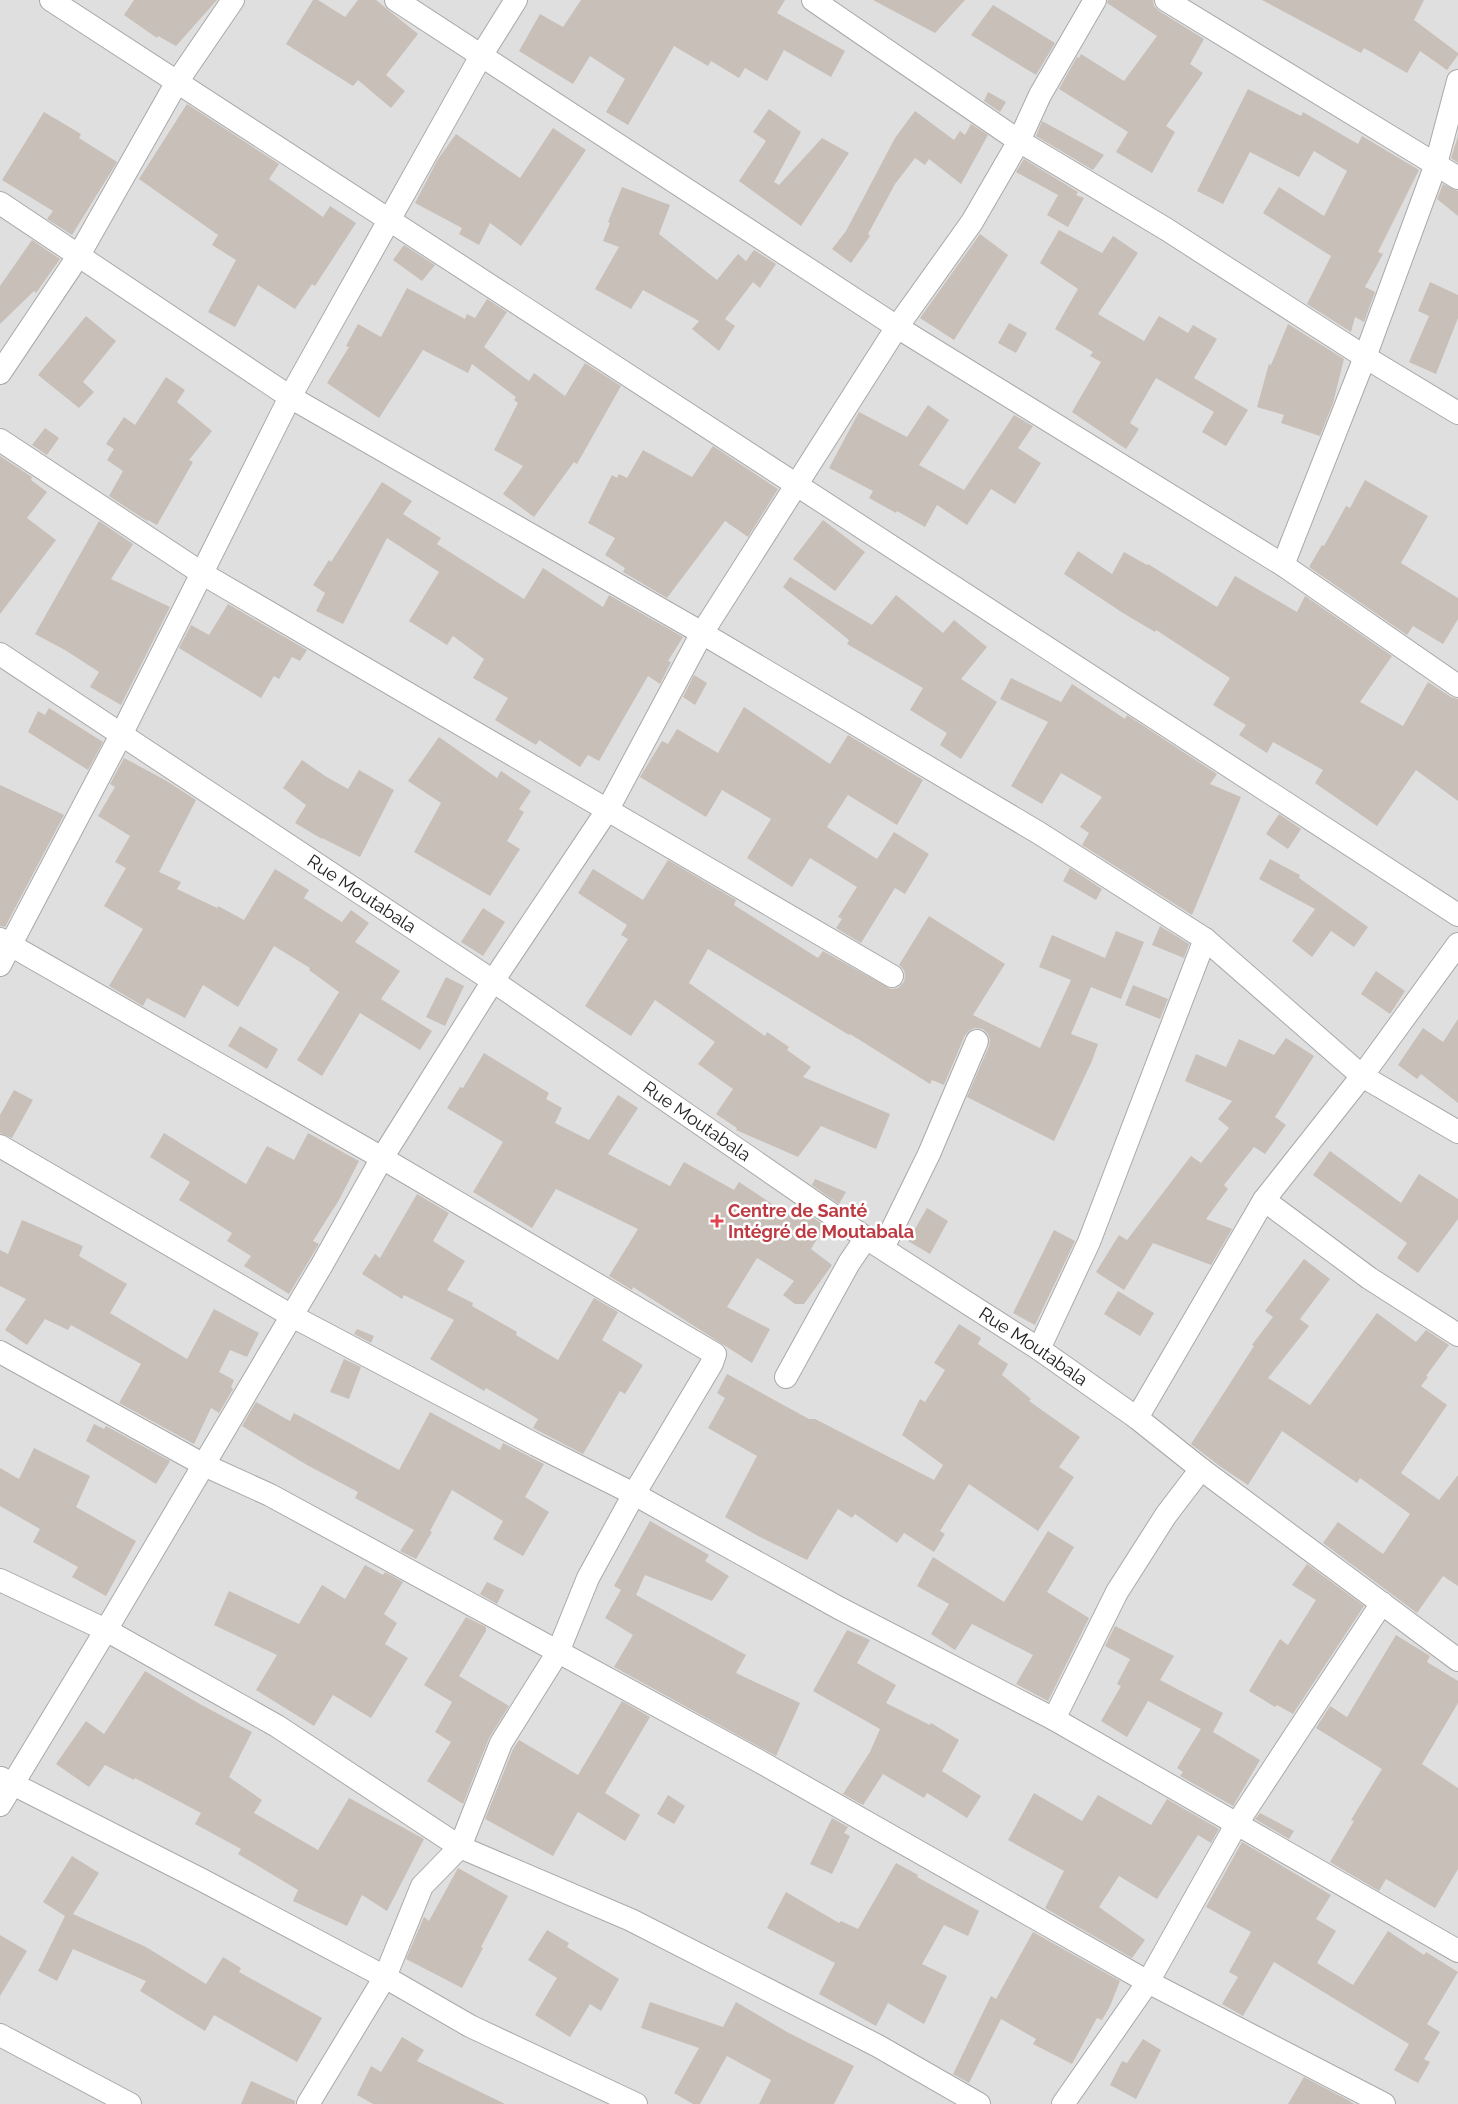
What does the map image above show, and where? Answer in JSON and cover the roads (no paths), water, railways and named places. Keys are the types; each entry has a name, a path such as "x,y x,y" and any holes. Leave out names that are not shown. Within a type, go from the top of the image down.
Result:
{"street":[{"path":"51,0 1458,915"},
{"path":"0,373 79,255 177,82 232,0"},
{"path":"396,0 898,328 1283,565 1458,686"},
{"path":"0,965 5,942 121,736 290,397 388,219 481,56 516,0"},
{"path":"813,0 1019,141 1166,229 1365,357 1458,413"},
{"path":"0,1805 7,1781 106,1630 292,1316 382,1158 492,981 608,809 702,633 898,328 972,222 1019,141 1040,95 1095,0"},
{"path":"1166,0 1458,178"},
{"path":"1283,565 1365,357 1436,164 1458,81"},
{"path":"0,203 290,397 702,633 1039,833 1205,939 1362,1076 1458,1132"},
{"path":"0,440 203,574 892,976"},
{"name":"Rue Moutabala","path":"0,654 492,981 875,1243 1039,1349 1137,1418 1201,1469 1458,1660"},
{"path":"1039,1349 1089,1242 1205,939"},
{"path":"5,942 382,1158 715,1354 712,1363 634,1494 588,1578 558,1652 501,1743 460,1847 422,1886 385,1977 308,2104"},
{"path":"1137,1418 1264,1200 1362,1076 1458,944"},
{"path":"786,1377 849,1263 875,1243 929,1154 977,1041"},
{"path":"0,1146 292,1316 536,1445 634,1494 839,1608 1054,1719 1458,1951"},
{"path":"1264,1200 1369,1278 1458,1335"},
{"path":"0,1352 204,1465 270,1495 757,1760 1148,1982 1384,2104"},
{"path":"1054,1719 1117,1592 1166,1516 1201,1469"},
{"path":"0,1580 106,1630 277,1726 460,1847 631,1920 878,2046 979,2104"},
{"path":"1063,2104 1148,1982 1236,1825 1382,1603"},
{"path":"7,1781 202,1880 385,1977 470,2026 636,2104"},
{"path":"0,2035 130,2104"}],"place":[{"name":"Centre de Santé Intégré de Moutabala","path":"717,1221"}]}
